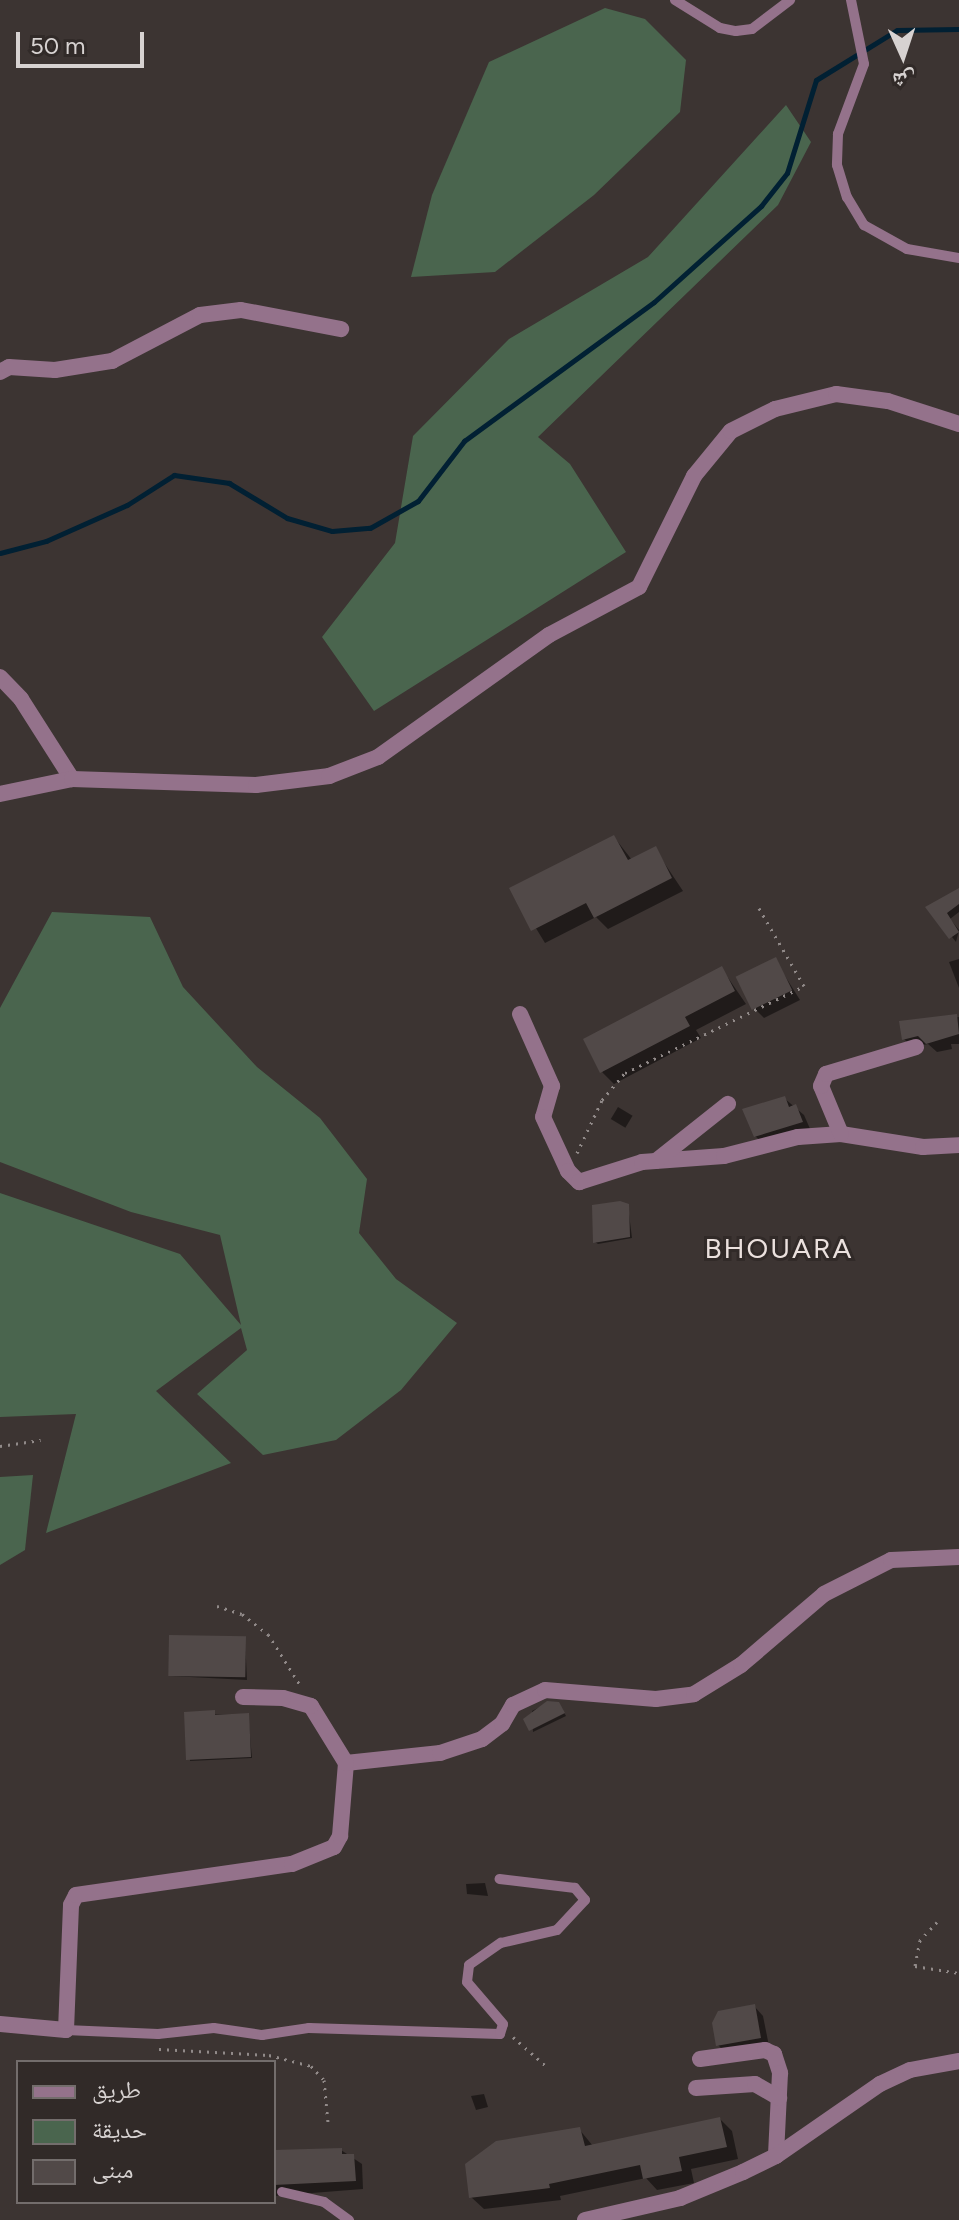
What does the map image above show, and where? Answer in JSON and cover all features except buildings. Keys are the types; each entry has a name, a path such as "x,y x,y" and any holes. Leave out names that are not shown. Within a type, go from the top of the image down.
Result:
{"street":[{"path":"0,372 9,367 55,370 112,361 200,315 241,310 341,329"},
{"path":"0,794 72,779 282,783 329,776 366,761 549,635 639,587 694,476 731,431 775,409 836,394 888,401 959,424"},
{"path":"0,677 21,699 72,779"},
{"path":"520,1014 552,1086 543,1117 568,1171 579,1182 656,1161 724,1156 798,1137 841,1134 923,1147 959,1145"},
{"path":"841,1134 821,1086 826,1074 916,1047"},
{"path":"656,1161 728,1104"},
{"path":"346,1763 440,1753 482,1739 502,1724 513,1705 545,1690 656,1699 694,1694 741,1665 824,1594 891,1560 959,1557"},
{"path":"0,2024 66,2030 71,2002 71,1905 76,1895 292,1864 334,1847 340,1836 346,1763 311,1706 283,1698 243,1697"},
{"path":"700,2059 765,2050 774,2054 779,2098 776,2156"},
{"path":"585,2220 680,2198 776,2156 880,2084 910,2070 959,2061"},
{"path":"696,2088 755,2084 779,2098"}],"lane":[{"path":"675,0 720,28 736,31 752,29 790,0"},
{"path":"851,0 864,64 838,134 837,165 847,197 864,225 907,249 959,258"},
{"path":"66,2030 135,2033 214,2028 262,2035 309,2028 495,2035 503,2030 467,1982 469,1965 501,1943 557,1930 585,1900 575,1888 500,1879"},
{"path":"282,2192 324,2202 349,2220"}],"path":[{"path":"568,1171 602,1100 625,1073 804,986 759,908"},
{"path":"0,1446 41,1440"},
{"path":"217,1606 242,1614 268,1634 311,1706"},
{"path":"937,1922 920,1940 915,1966 959,1973"},
{"path":"503,2030 545,2065"},
{"path":"135,2033 149,2048 269,2055 311,2066 324,2080 328,2122"}],"green space":[{"path":"605,8 645,19 686,60 680,112 594,195 495,272 411,277 432,195 489,62"},
{"path":"786,105 811,142 778,205 538,437 570,464 626,552 374,711 322,637 395,543 413,436 509,339 648,257"},
{"path":"52,912 150,917 183,987 257,1067 320,1118 367,1179 359,1233 396,1279 457,1323 401,1390 336,1440 263,1455 197,1394 247,1350 241,1328 156,1391 231,1463 46,1533 76,1414 0,1417 0,1193 180,1254 241,1325 220,1235 131,1212 0,1162 0,1008"},
{"path":"33,1475 25,1550 0,1565 0,1477"}],"waterway":[{"path":"0,553 46,541 127,505 174,475 229,483 287,518 332,531 370,528 418,501 464,441 654,302 761,206 787,173 816,80 897,30 959,29"}],"district":[{"name":"BHOUARA","path":"779,1248"}]}
